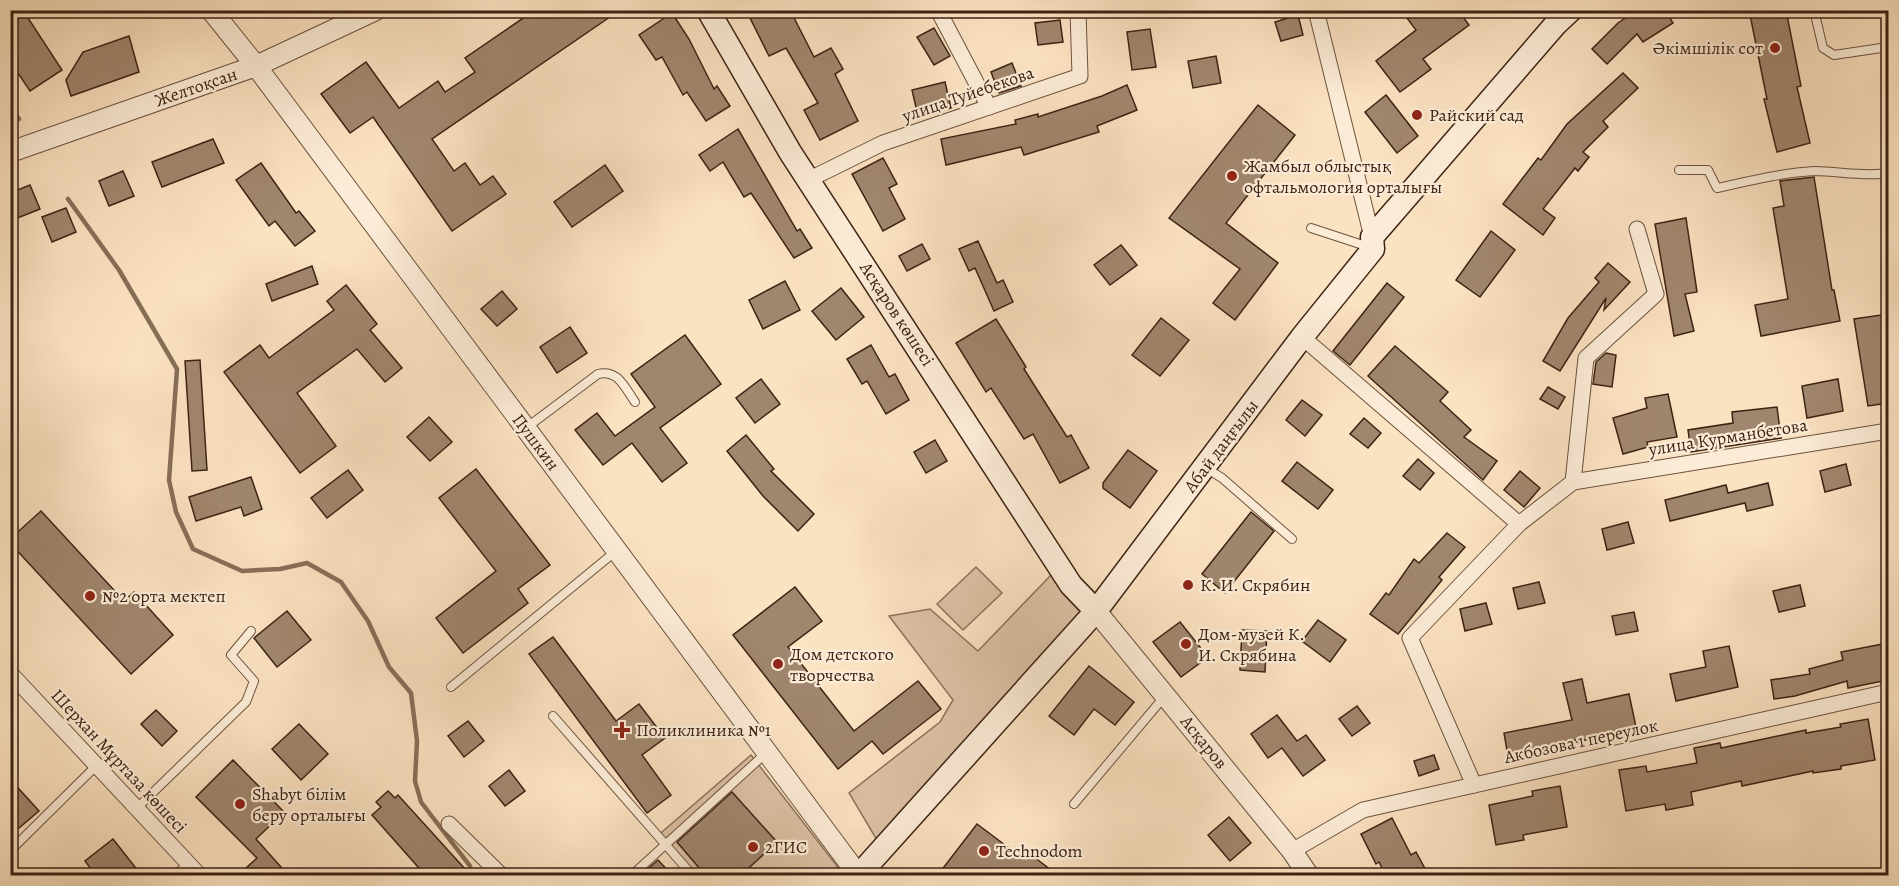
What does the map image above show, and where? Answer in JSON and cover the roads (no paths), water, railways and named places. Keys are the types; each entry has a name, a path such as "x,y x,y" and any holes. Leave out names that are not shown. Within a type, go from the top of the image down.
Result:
{"main road":[{"name":"Асқаров көшесі","path":"708,10 790,152 810,179 1071,585 1096,611"},
{"name":"Абай даңғылы","path":"858,875 1096,611 1373,243 1555,25 1571,10"}],"street":[{"name":"Пушкин","path":"211,10 256,66 858,875"},
{"name":"Желтоқсан","path":"10,152 256,66 376,10"},
{"path":"938,10 989,107"},
{"name":"улица Туйебекова","path":"810,179 883,143 1080,76 1078,10"},
{"path":"1316,10 1373,243"},
{"path":"1573,482 1586,358 1656,294 1637,229"},
{"path":"1302,337 1519,524"},
{"name":"улица Курманбетова","path":"1474,785 1410,638 1519,524 1573,482 1888,431"},
{"name":"Асқаров","path":"1096,611 1292,851 1308,876"},
{"name":"Шерхан Мұртаза көшесі","path":"10,673 200,876"},
{"name":"Акбозова 1 переулок","path":"1292,851 1363,810 1888,692"},
{"path":"449,824 502,876"}],"lane":[{"path":"1814,10 1823,48 1834,55 1888,47"},
{"path":"1679,170 1707,170 1717,188 1776,176 1816,171 1842,175 1888,173"},
{"path":"1311,228 1373,243"},
{"path":"526,428 598,374 608,372 615,374 635,402"},
{"path":"1205,467 1222,478 1292,539"},
{"path":"451,687 617,550"},
{"path":"136,809 246,702 254,681 231,655 251,631"},
{"path":"1074,804 1165,695"},
{"path":"553,716 693,876"},
{"path":"631,876 768,752"},
{"path":"10,850 96,766"},
{"path":"175,876 188,863"}],"waterway":[{"path":"10,108 19,119"},
{"path":"68,199 119,270 177,369 169,480 176,512 193,549 242,571 280,569 307,563 341,582 368,621 389,667 411,693 417,741 415,781 421,802 470,866"}],"place":[{"name":"Әкімшілік сот","path":"1775,48"},
{"name":"Райский сад","path":"1417,115"},
{"name":"Жамбыл облыстық офтальмология орталығы","path":"1232,176"},
{"name":"К. И. Скрябин","path":"1188,585"},
{"name":"№2 орта мектеп","path":"90,596"},
{"name":"Дом-музей К. И. Скрябина","path":"1186,644"},
{"name":"Дом детского творчества","path":"778,664"},
{"name":"Поликлиника №1","path":"622,730"},
{"name":"Shabyt білім беру орталығы","path":"240,804"},
{"name":"2ГИС","path":"753,847"},
{"name":"Technodom","path":"984,851"}]}
